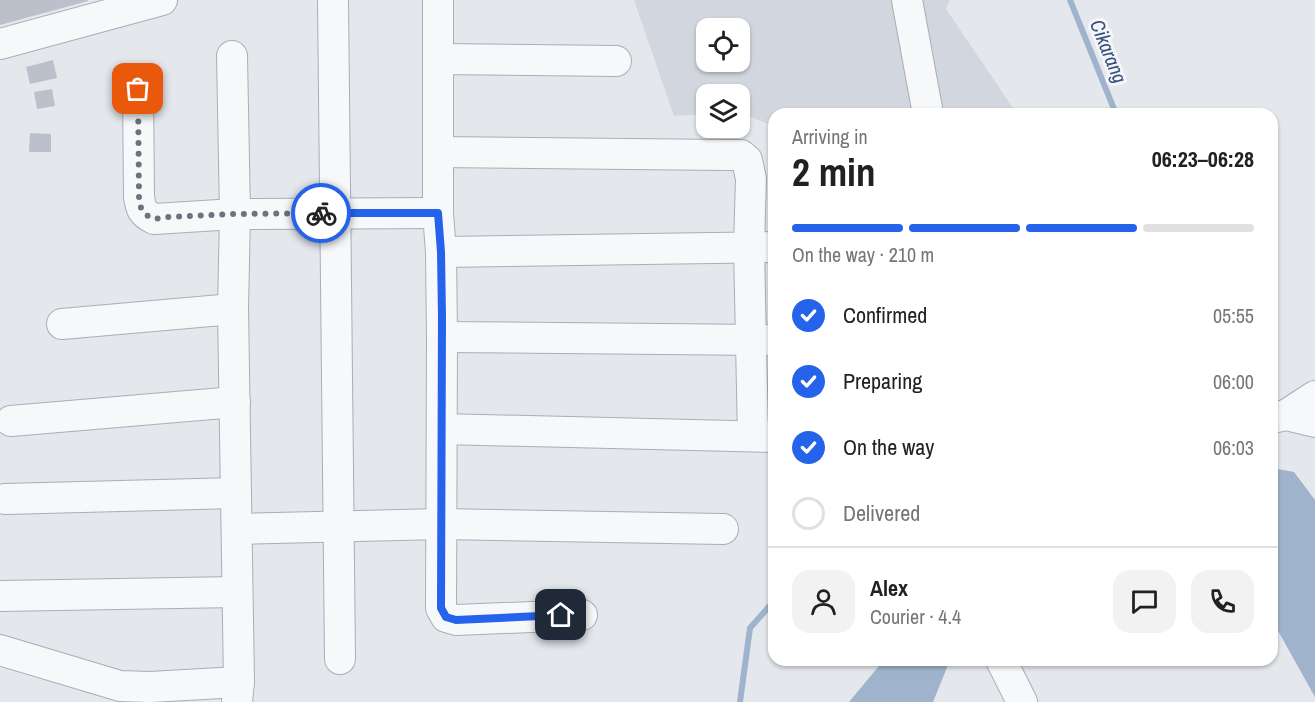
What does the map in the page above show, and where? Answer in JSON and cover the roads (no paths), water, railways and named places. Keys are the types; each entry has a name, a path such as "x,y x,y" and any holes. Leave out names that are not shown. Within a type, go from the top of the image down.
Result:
{"street":[{"path":"0,44 162,0"},
{"path":"333,0 340,659"},
{"path":"438,0 438,213 442,337 441,608 446,617 456,620 582,615"},
{"path":"907,0 927,108"},
{"path":"120,686 238,692 232,56"},
{"path":"438,59 616,61"},
{"path":"138,89 139,197 141,208 146,215 154,219 235,214 438,213"},
{"path":"438,153 741,155 747,160 750,170 762,247 763,436 441,429"},
{"path":"441,252 762,247"},
{"path":"62,324 233,309"},
{"path":"442,337 762,340"},
{"path":"1279,416 1315,396"},
{"path":"11,420 235,402"},
{"path":"1279,416 1315,422"},
{"path":"5,499 236,493"},
{"path":"238,529 441,524 723,529"},
{"path":"0,596 237,592"},
{"path":"0,650 120,686 151,702"},
{"path":"1004,666 1022,702"}],"water":[{"path":"1278,469 1294,472 1315,500 1315,697 1278,631"},
{"path":"879,666 948,666 933,702 849,702"}],"waterway":[{"name":"Cikarang","path":"1070,0 1114,108"},
{"name":"Cikarang","path":"740,702 750,628 768,608"}]}
